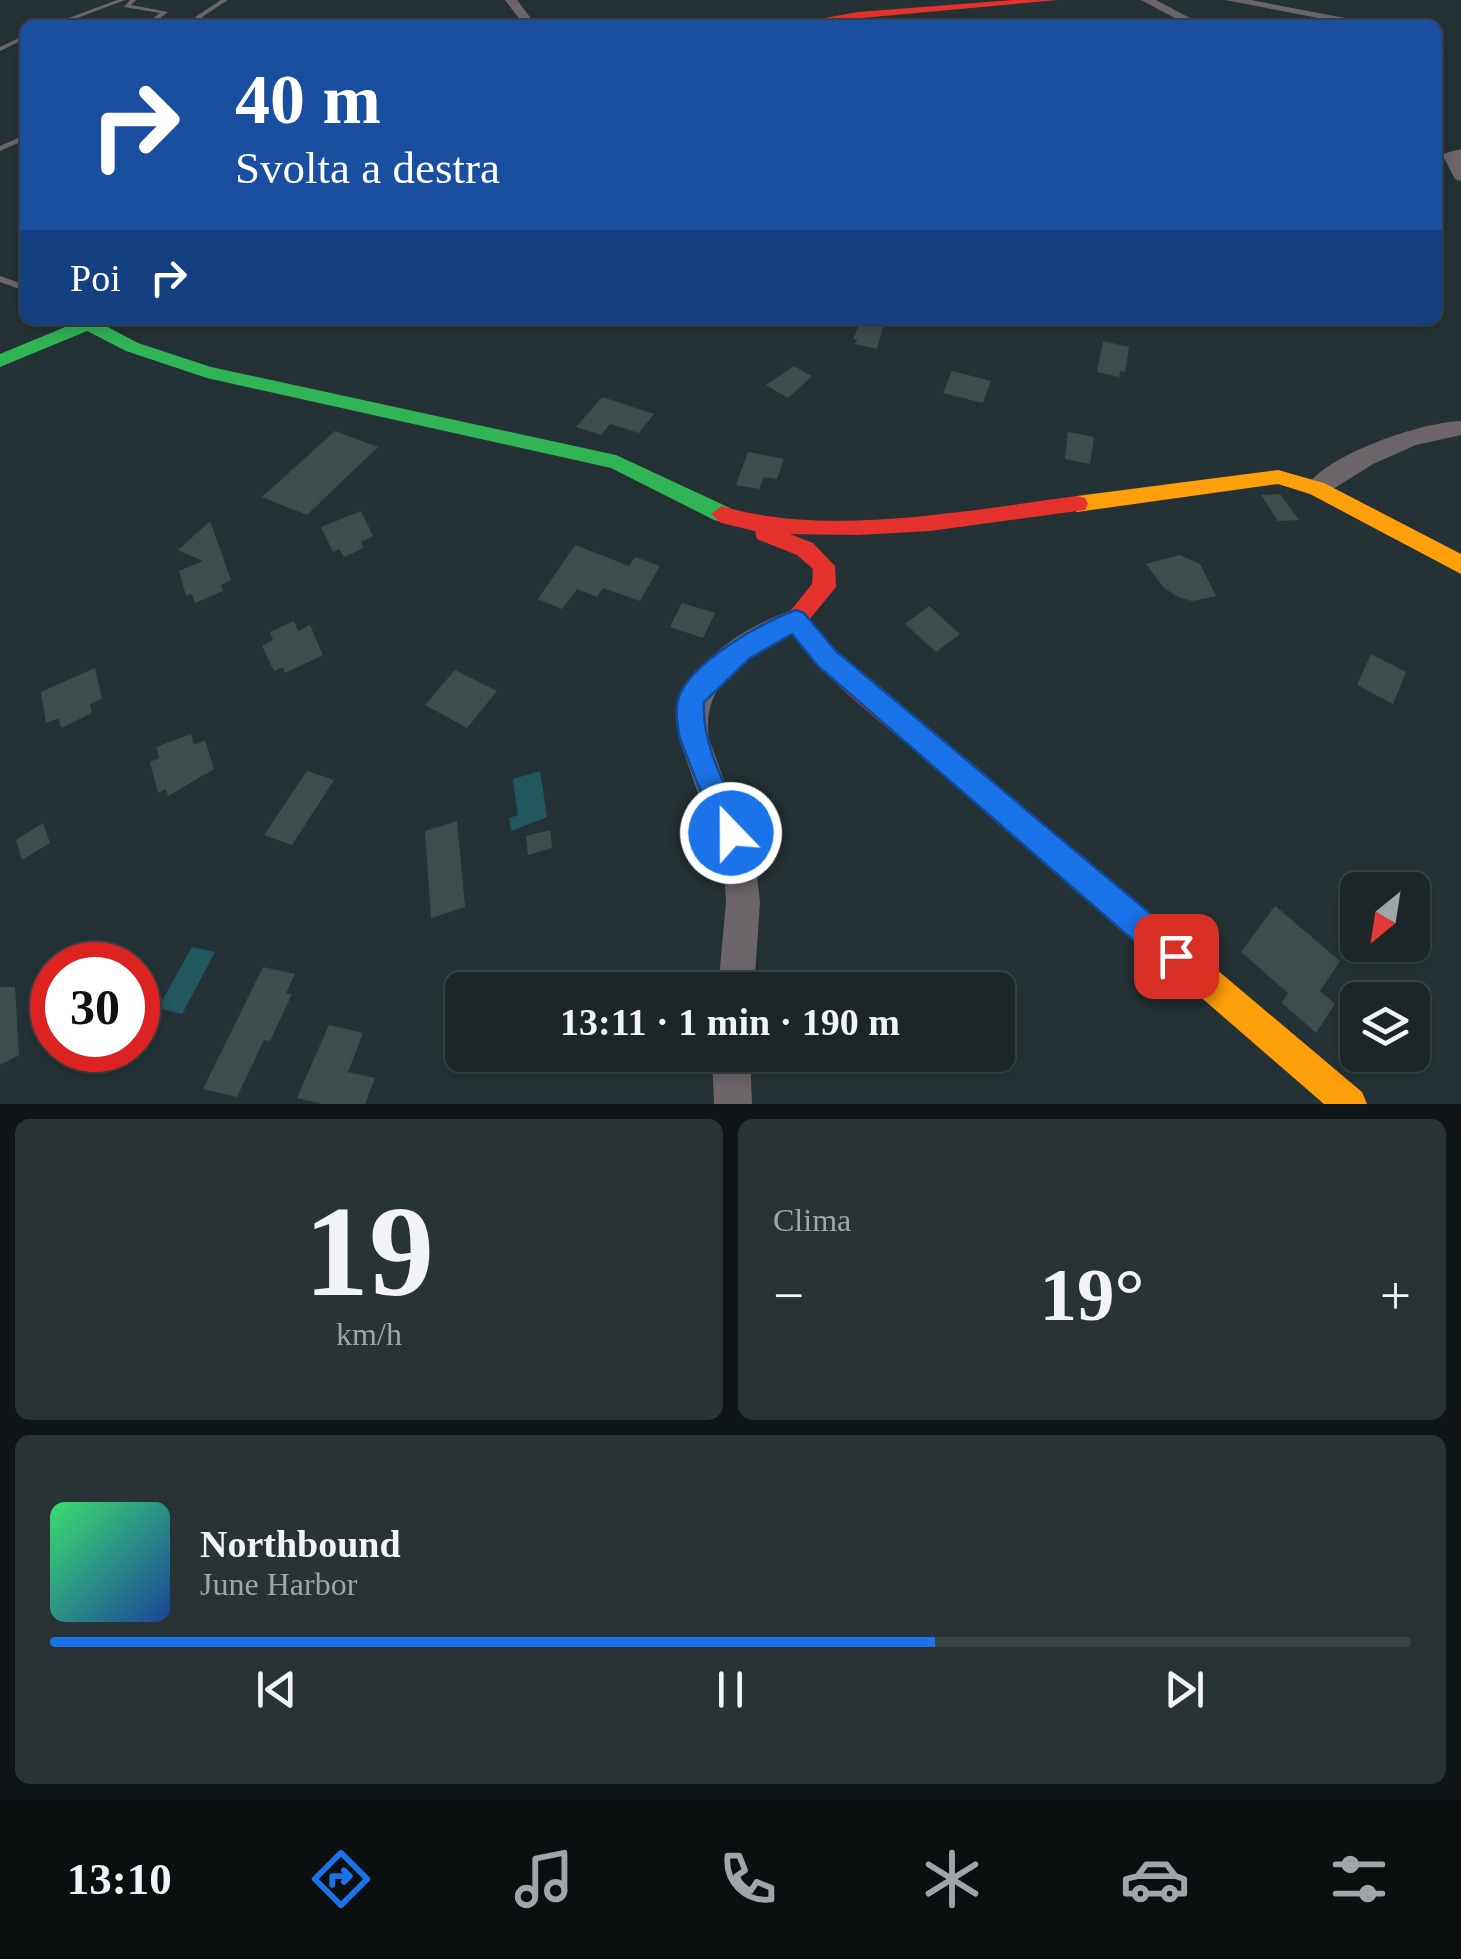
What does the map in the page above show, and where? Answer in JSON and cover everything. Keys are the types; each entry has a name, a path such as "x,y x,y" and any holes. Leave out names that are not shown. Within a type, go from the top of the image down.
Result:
{"street":[{"path":"510,0 526,20"},
{"path":"824,20 1054,0"},
{"path":"1148,0 1187,20"},
{"path":"1231,0 1344,19"},
{"path":"1450,152 1461,176"},
{"path":"0,360 81,325"},
{"path":"96,325 132,347 207,372 616,462 805,550 824,566 824,586 796,620 742,650 703,683 692,699 690,722 694,739 740,867 743,902 737,972"},
{"path":"1317,488 1340,473 1433,430 1461,428"},
{"path":"736,521 820,528 892,528 1271,477 1294,479 1317,488 1461,565"},
{"path":"796,620 827,658 1350,1104"},
{"path":"731,1072 733,1104"}],"lane":[{"path":"63,20 100,0"},
{"path":"68,20 122,0"},
{"path":"133,0 126,6 164,12 154,20"},
{"path":"203,20 198,17 224,0"}],"water":[{"path":"540,771 547,817 511,831 509,818 518,815 513,779"},
{"path":"192,947 215,952 182,1014 160,1008"}],"building":[{"path":"859,325 883,325 877,349 855,344 857,339 853,339"},
{"path":"1103,341 1129,347 1125,372 1120,371 1119,377 1097,372"},
{"path":"794,366 812,376 788,398 766,385"},
{"path":"952,371 991,381 983,403 943,393"},
{"path":"602,397 654,414 639,433 610,424 601,435 576,427"},
{"path":"335,431 378,447 307,515 262,497"},
{"path":"1068,432 1094,437 1090,464 1065,459"},
{"path":"748,452 784,459 777,479 764,477 759,489 736,485"},
{"path":"1280,494 1299,520 1278,521 1261,495"},
{"path":"361,511 373,536 361,542 364,548 344,557 339,549 333,552 321,527"},
{"path":"210,521 231,580 221,585 223,591 195,603 192,594 186,596 179,571 203,561 178,550"},
{"path":"575,545 629,566 635,557 660,566 640,601 603,588 597,597 577,589 562,609 538,599"},
{"path":"1180,555 1200,564 1216,596 1192,601 1178,597 1164,588 1146,564"},
{"path":"682,603 715,613 703,638 670,627"},
{"path":"929,606 960,634 936,652 905,624"},
{"path":"294,621 298,631 310,625 323,655 285,673 283,667 274,671 262,646 273,640 270,632"},
{"path":"1371,654 1406,672 1393,704 1357,685"},
{"path":"95,668 102,699 90,704 92,713 61,728 59,718 46,723 41,692"},
{"path":"455,670 497,691 467,728 425,705"},
{"path":"191,734 194,745 205,740 214,769 168,796 166,789 158,793 150,762 159,758 156,747"},
{"path":"307,771 334,780 292,845 264,835"},
{"path":"457,821 465,907 431,918 425,831"},
{"path":"43,823 50,843 22,860 16,840"},
{"path":"550,830 552,848 528,855 526,836"},
{"path":"1275,906 1340,961 1320,991 1335,1004 1316,1033 1282,1003 1288,993 1241,952"},
{"path":"263,967 295,974 286,993 292,994 270,1041 264,1040 237,1097 203,1089"},
{"path":"0,987 15,987 19,1055 0,1065"},
{"path":"329,1025 363,1033 348,1072 375,1078 365,1104 323,1104 297,1098"}],"traffic: fast":[{"path":"0,361 85,325"},
{"path":"90,325 132,347 207,372 616,462 722,514"}],"traffic: slow":[{"path":"1077,504 1278,477 1317,488 1461,565"},
{"path":"958,769 1350,1104"}],"traffic: jam":[{"path":"824,20 1053,0"},
{"path":"722,514 759,523 857,527 1077,504"},
{"path":"765,533 805,549 824,566 824,587 795,620 818,650 958,769"}],"route":[{"path":"731,833 694,739 690,722 692,699 703,683 742,650 796,620 810,642 827,658 1176,956"}]}
